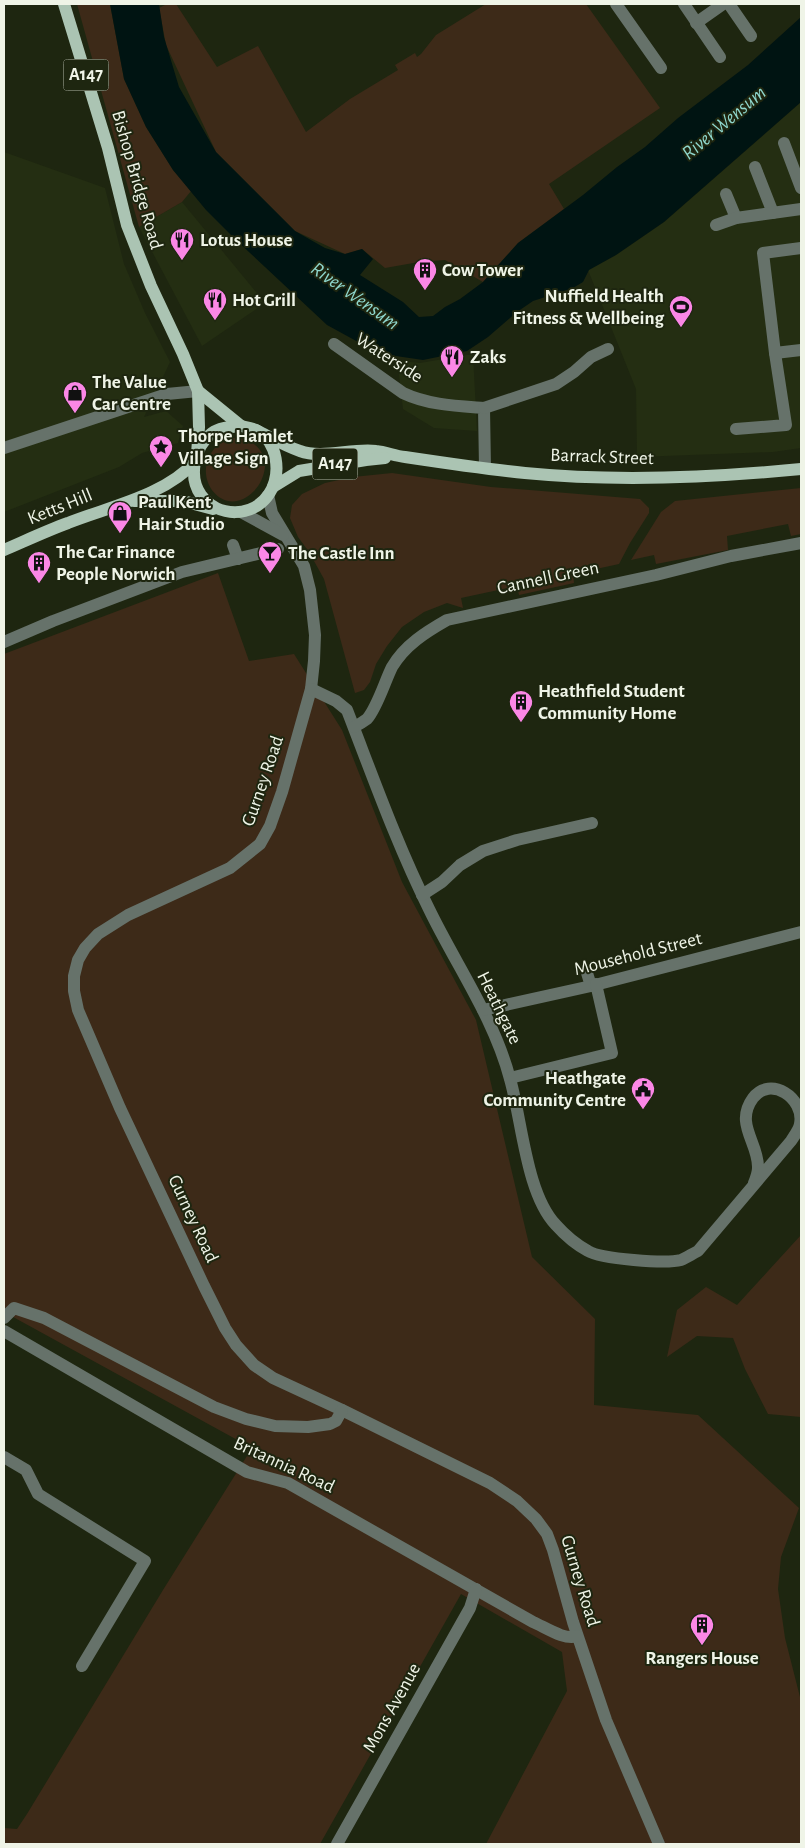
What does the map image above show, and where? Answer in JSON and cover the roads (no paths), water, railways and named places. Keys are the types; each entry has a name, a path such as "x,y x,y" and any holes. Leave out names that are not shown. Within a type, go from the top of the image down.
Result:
{"main road":[{"name":"Bishop Bridge Road","path":"64,4 106,140 128,225 198,392 199,427 196,457"},
{"name":"A147","path":"198,392 241,426"},
{"name":"A147","path":"256,430 241,426 224,428 212,433 196,457 193,474 196,486 208,503 223,512 241,512 257,505 271,491"},
{"name":"Barrack Street","path":"256,430 301,452 376,451 402,457 525,473 627,479 725,476 801,469"},
{"path":"256,430 274,450 277,465 271,491"},
{"name":"Ketts Hill","path":"4,550 68,523 130,501 177,477 187,470 196,457"},
{"name":"Barrack Street","path":"271,491 299,471 366,460 402,457"},
{"name":"Ketts Hill","path":"130,501 183,501 223,512"}],"street":[{"path":"616,4 661,68"},
{"path":"684,4 720,57"},
{"path":"696,23 723,4"},
{"path":"729,4 751,36"},
{"path":"784,143 801,188"},
{"path":"755,167 773,213"},
{"path":"726,194 736,218"},
{"path":"716,225 736,218 801,209"},
{"path":"736,429 786,425 763,253 801,248"},
{"name":"Waterside","path":"334,344 403,393 414,398 445,404 484,408"},
{"path":"484,468 484,408 556,384 591,357 608,349"},
{"path":"775,353 801,350"},
{"path":"4,448 167,394 198,392"},
{"name":"Gurney Road","path":"271,491 272,513 304,566 310,590 315,635 311,689 282,792 270,826 260,844 230,868 128,915 98,934 85,948 78,960 74,976 74,991 78,1010 120,1108 204,1286 225,1328 236,1345 254,1366 273,1378 490,1483 517,1501 536,1518 547,1534 554,1550 577,1636 606,1720 659,1844"},
{"name":"Gurney Road","path":"241,512 286,537"},
{"name":"Cannell Green","path":"354,727 365,720 371,713 393,666 408,648 418,638 447,620 656,575 731,556 801,543"},
{"path":"233,545 238,560"},
{"path":"4,642 53,621 182,572 278,549"},
{"name":"Heathgate","path":"311,689 342,705 347,710 422,895 460,970 483,1010 510,1078 535,1189 544,1210 555,1225 589,1252 611,1257 656,1262 680,1260 698,1251 791,1141 800,1126 801,1114 796,1102 788,1094 777,1089 766,1090 754,1096 747,1108 748,1136 756,1156 758,1169 754,1183"},
{"path":"422,895 442,882 460,865 483,851 518,840 592,823"},
{"name":"Mousehold Street","path":"483,1010 594,985 801,932"},
{"path":"510,1078 612,1053 594,985 587,972"},
{"name":"Britannia Road","path":"4,1318 14,1308 44,1318 214,1407 246,1419 275,1426 308,1427 330,1424 336,1421 342,1410"},
{"name":"Britannia Road","path":"4,1331 247,1472 288,1483 533,1622 565,1636 572,1638 577,1636"},
{"path":"4,1457 26,1470 38,1494 145,1562 82,1666"},
{"name":"Mons Avenue","path":"337,1844 470,1608 476,1590"}],"water":[{"name":"River Wensum","path":"110,4 159,4 164,37 179,87 216,152 295,231 325,248 345,254 362,249 373,259 360,275 403,302 419,317 433,316 483,282 518,243 583,195 645,147 678,118 748,65 801,17 801,102 664,222 616,255 589,270 583,282 573,288 533,301 488,337 467,351 423,360 389,355 369,348 327,325 206,210 173,170 146,127 124,79"}],"place":[{"name":"Lotus House","path":"182,261"},
{"name":"Cow Tower","path":"425,291"},
{"name":"Hot Grill","path":"215,321"},
{"name":"Nuffield Health Fitness & Wellbeing","path":"681,328"},
{"name":"Zaks","path":"452,378"},
{"name":"The Value Car Centre","path":"75,414"},
{"name":"Thorpe Hamlet Village Sign","path":"161,468"},
{"name":"Paul Kent Hair Studio","path":"120,534"},
{"name":"The Castle Inn","path":"270,574"},
{"name":"The Car Finance People Norwich","path":"39,584"},
{"name":"Heathfield Student Community Home","path":"521,723"},
{"name":"Heathgate Community Centre","path":"643,1110"},
{"name":"Rangers House","path":"702,1646"}]}
